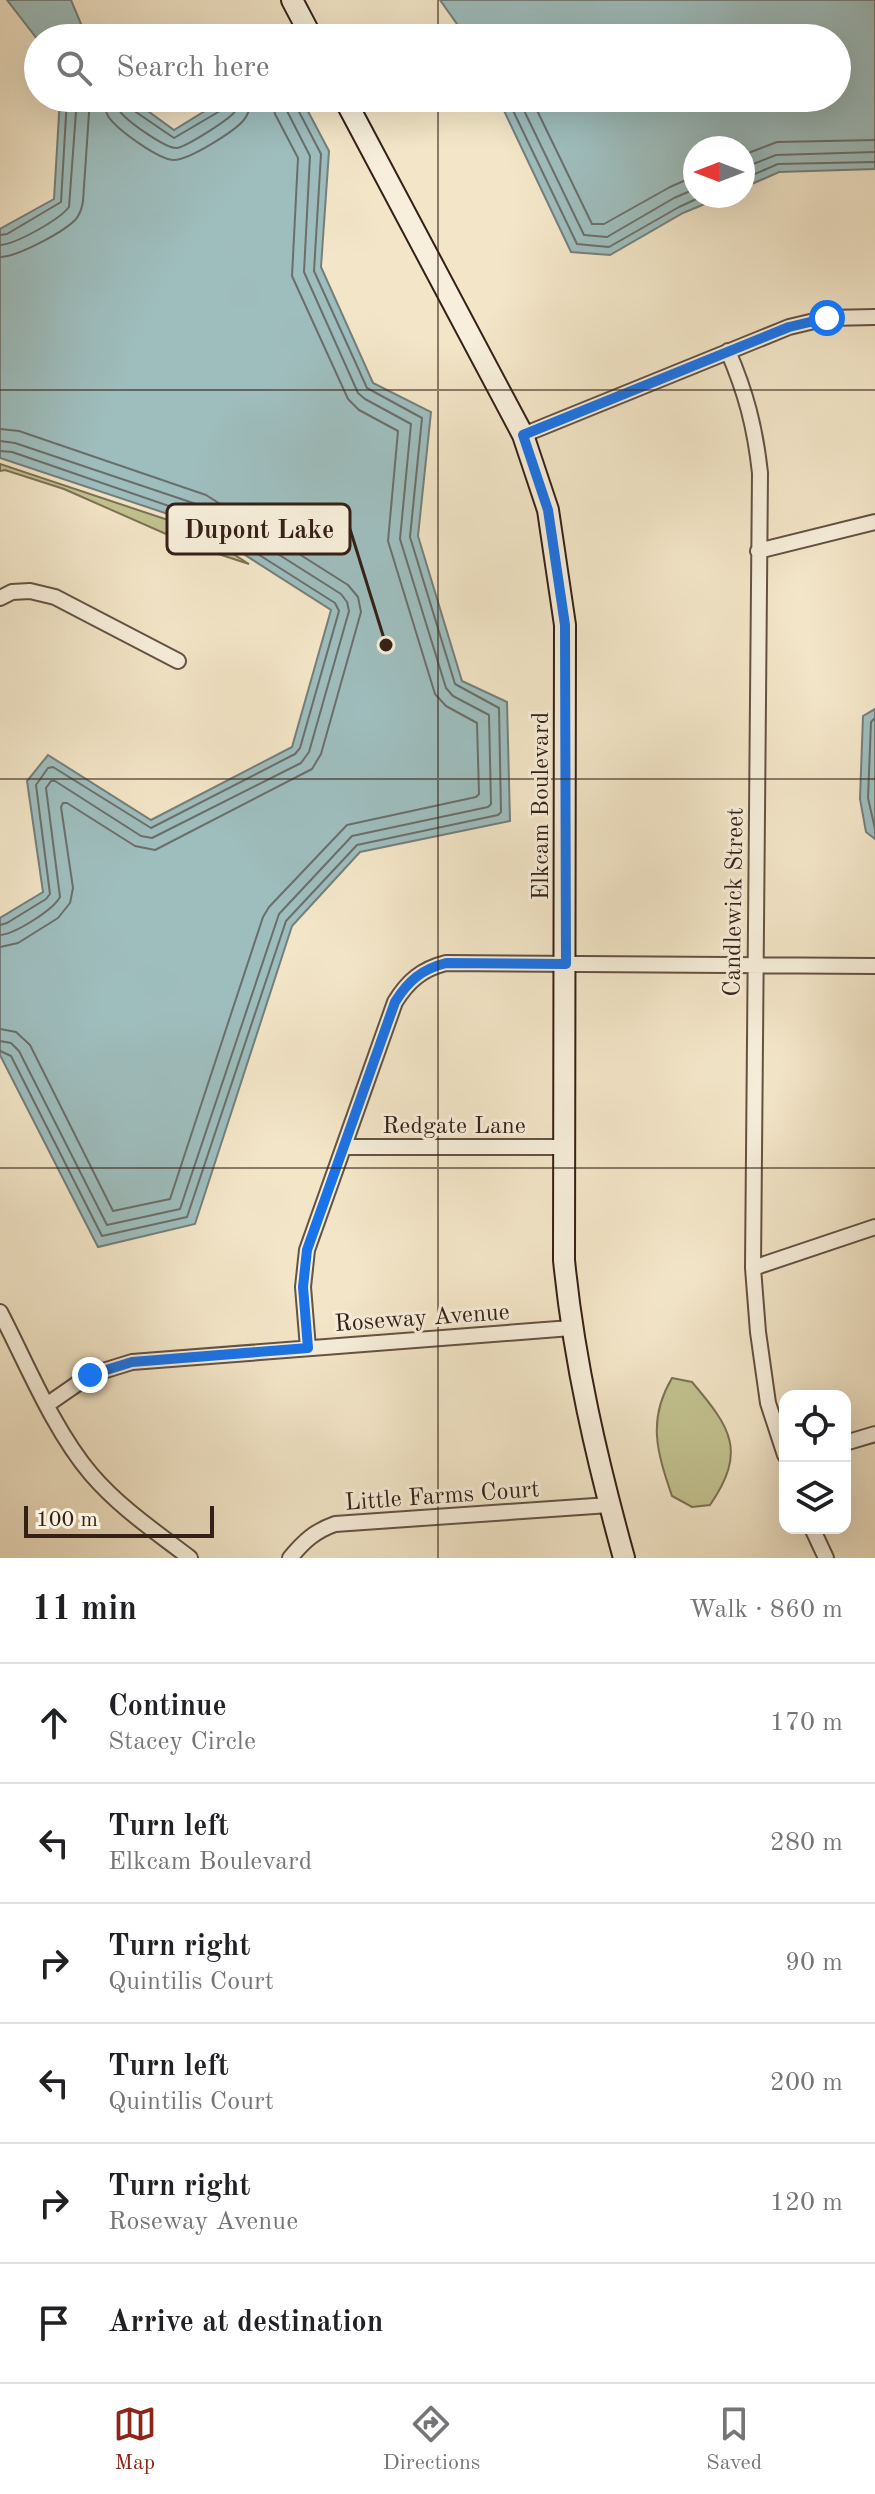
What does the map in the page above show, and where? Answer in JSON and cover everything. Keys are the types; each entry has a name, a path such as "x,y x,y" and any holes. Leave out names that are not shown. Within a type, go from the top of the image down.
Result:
{"street":[{"path":"292,0 305,24"},
{"name":"Elkcam Boulevard","path":"351,112 523,435 548,510 565,625 564,1260 571,1328 609,1505 624,1558"},
{"path":"523,435 789,327 827,318 875,317"},
{"name":"Candlewick Street","path":"728,351 746,391 756,435 760,473 753,1268 768,1403 779,1437"},
{"path":"758,551 875,522"},
{"path":"0,598 12,592 30,591 55,597 178,661"},
{"path":"308,1348 303,1287 307,1250 395,1002 406,985 429,968 446,963 875,966"},
{"name":"Redgate Lane","path":"344,1147 563,1147"},
{"path":"753,1268 875,1227"},
{"path":"0,1312 70,1445 90,1473 114,1499 190,1558"},
{"name":"Roseway Avenue","path":"48,1404 90,1375 132,1362 571,1328"},
{"path":"851,1441 875,1434"},
{"name":"Little Farms Court","path":"290,1558 305,1540 322,1528 335,1524 609,1505"},
{"path":"815,1534 826,1558"}],"green space":[{"path":"0,464 192,528 249,564 191,545 64,489 0,471"},
{"path":"672,1378 692,1382 716,1413 730,1440 728,1469 710,1505 692,1507 672,1496 667,1480 659,1450 657,1422 664,1393"}],"water":[{"path":"7,0 71,0 81,24 26,24"},
{"path":"440,0 875,0 875,169 779,172 755,183 755,136 683,136 683,208 695,208 610,255 571,252 505,112 851,112 851,24 457,24"},
{"path":"59,112 149,112 174,130 203,112 308,112 329,151 321,267 373,383 431,412 418,536 462,681 507,702 510,821 360,852 292,926 195,1224 98,1247 0,1055 0,918 43,892 27,781 48,755 151,820 292,747 331,610 195,523 0,458 0,229 54,199"},
{"path":"875,709 875,839 866,832 860,799 863,716"}],"place":[{"name":"Dupont Lake","path":"386,645"}],"route":[{"path":"90,1375 132,1362 308,1348 303,1287 307,1250 395,1002 406,985 429,968 446,963 566,964 565,625 548,510 523,435 789,327 827,318"}]}
